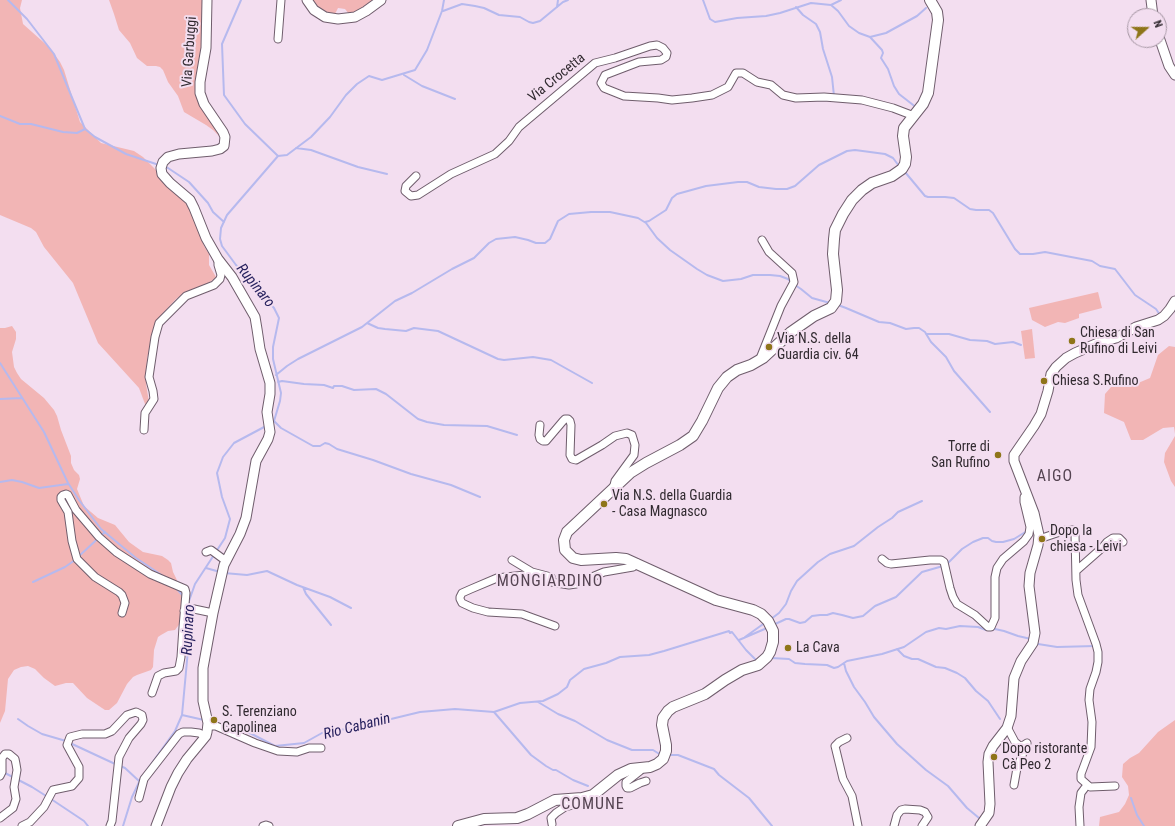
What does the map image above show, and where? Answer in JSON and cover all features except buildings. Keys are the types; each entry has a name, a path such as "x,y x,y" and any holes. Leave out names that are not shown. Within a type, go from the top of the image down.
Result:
{"main road":[{"path":"458,826 484,819 517,818 555,800 582,798 593,795 618,774 632,769 657,764 663,759 666,751 662,718 668,711 673,707 705,694 736,674 758,664 770,652 774,636 771,626 761,614 753,610 716,600 626,559 616,558 581,560 573,558 565,550 564,540 567,532 613,488 630,474 693,436 718,388 727,377 737,370 762,359 791,332 814,316 831,308 836,300 837,290 834,254 835,230 852,200 862,190 872,183 892,176 902,169 905,164 906,157 903,136 904,128 923,104 928,93 938,20 937,12 930,0"}],"street":[{"name":"Via Garbuggi","path":"207,0 206,48 200,82 200,93 204,104 223,132 225,137 224,146 220,149 212,151 180,154 168,157 163,162 161,168 162,174 170,183 190,200 206,238 218,259 232,277 255,318 258,329 260,349 270,383 267,412 270,432 268,439 256,461 246,518 240,534 224,560 203,668 203,701 208,726"},
{"path":"278,38 281,0"},
{"path":"307,0 314,10 324,17 338,19 355,17 381,0"},
{"name":"Via Crocetta","path":"416,176 406,186 404,191 411,196 418,195 452,174 495,154 509,141 519,127 595,63 657,45 667,52 666,57 661,60 639,62 605,75 601,83 604,88 624,96 672,100 692,98 712,95 728,87 736,73 743,73 757,82 771,85 783,95 796,98 824,96 862,100 914,116"},
{"path":"1163,48 1169,66 1175,75"},
{"path":"762,240 769,252 792,273 794,282 781,306 761,356 762,359"},
{"path":"144,430 145,413 154,399 149,377 155,337 159,323 186,296 214,285 221,275 218,259"},
{"path":"980,826 989,813 989,754 1007,726 1011,716 1014,678 1021,661 1033,644 1035,634 1028,586 1040,535 1034,513 1014,461 1014,455 1034,426 1040,414 1046,400 1051,374 1056,367 1066,358 1075,353 1098,343 1116,338 1136,327 1158,320 1167,313 1175,301"},
{"path":"540,425 538,435 540,439 546,441 563,421 568,419 571,425 570,455 572,459 576,460 615,436 627,433 632,435 635,445 634,455 615,481 613,488"},
{"path":"122,613 125,603 122,595 95,577 77,558 72,541 68,512 61,500 63,495 66,494 69,496 76,510 98,537 116,552 150,574 185,589 186,593 179,668 176,672 164,673 158,676 152,693"},
{"path":"882,559 886,563 892,564 941,560 944,562 950,588 957,604 975,615 988,627 991,627 995,618 995,577 997,568 1003,559 1024,541 1029,534 1030,527 1024,502 1024,497 1026,495"},
{"path":"1039,538 1066,530 1073,530 1076,534 1076,580 1078,595 1098,652 1098,662 1090,689 1089,700 1092,722 1092,747 1081,774 1081,779 1090,787 1115,786"},
{"path":"1077,570 1113,538 1119,538 1123,542"},
{"path":"209,551 224,560"},
{"path":"512,560 532,572 570,582 580,582"},
{"path":"555,626 522,614 488,612 473,608 462,603 460,597 462,593 497,578 525,575 533,579 569,585 576,584 604,572 633,567 637,563"},
{"path":"184,610 194,609 213,613"},
{"path":"22,826 30,822 44,807 53,790 72,786 79,778 79,767 66,745 70,737 82,734 105,734 112,731 127,715 136,712 142,715 142,720 141,724 129,738 119,757 112,821 110,826"},
{"path":"156,826 171,786 187,759 206,736 208,726 216,726 255,743 278,750 297,752 309,748 321,748"},
{"path":"1007,726 1015,742 1020,746 1026,744 1017,768 1014,786"},
{"path":"138,798 144,779 179,734 183,732 191,732 206,736"},
{"path":"847,738 835,746 843,780 852,796 858,826"},
{"path":"0,776 2,772 2,758 5,754 9,754 15,759 16,764 14,787 16,799 14,808 0,818"},
{"path":"644,767 626,782 626,786 627,788 630,788 646,782"},
{"path":"1080,826 1079,807 1081,793 1087,785"},
{"path":"552,824 551,818 564,807 592,800 593,795"},
{"path":"894,826 897,815 901,810 905,809 920,810 925,812 928,817 922,826"},
{"path":"263,826 269,826"}],"shaded area":[{"path":"0,0 22,0 20,8 23,24 50,48 60,62 64,70 80,122 101,143 134,151 143,157 189,203 204,246 209,254 209,265 216,277 207,284 185,292 176,299 163,313 153,331 147,359 146,384 149,402 148,405 145,404 139,388 98,343 73,283 44,247 36,232 31,228 0,215"},
{"path":"109,0 204,0 202,48 197,85 221,138 206,125 184,112 178,96 160,67 147,66 137,58 130,43 119,30"},
{"path":"310,0 378,0 359,12 349,14 345,9 338,8 334,16 318,10"},
{"path":"1098,292 1102,308 1079,314 1079,318 1065,323 1058,322 1045,327 1032,320 1029,308"},
{"path":"12,326 16,332 16,339 12,352 14,367 21,379 44,398 54,410 71,456 71,463 74,470 79,475 80,479 77,489 84,506 98,518 115,525 129,542 143,552 162,556 168,560 171,563 173,572 182,593 181,622 175,630 168,631 158,637 154,650 153,667 151,670 133,677 127,684 117,703 109,710 105,710 87,698 73,683 55,686 35,669 28,666 14,670 8,679 5,711 0,723 0,328"},
{"path":"1032,329 1035,358 1025,359 1021,331"},
{"path":"1169,346 1175,347 1175,434 1174,427 1163,428 1143,440 1131,440 1124,422 1104,413 1105,394 1111,387 1131,386 1150,378 1158,355"},
{"path":"1175,436 1175,487 1171,481 1164,462 1165,453"},
{"path":"1175,720 1175,826 1099,826 1100,817 1119,812 1129,795 1128,786 1122,777 1123,764 1139,753 1158,732"}],"waterway":[{"path":"8,0 27,19 54,54 85,129 95,137 126,154 159,165"},
{"name":"Rupinaro","path":"241,0 222,44 224,95 245,124 278,156 227,215 221,228 220,239 222,246 236,265 274,308 279,318 273,347 273,359 281,393 274,421 271,423"},
{"path":"278,156 287,155 311,137 330,117 346,95 357,84 369,76 382,80 415,70 427,50 442,11 444,0"},
{"path":"557,7 558,0"},
{"path":"443,11 462,4 484,8 499,15 520,17 533,23 540,21 563,2 568,0"},
{"path":"703,0 710,19 715,22 737,18 766,16 811,3 831,5 838,11 849,26 859,33 870,37 882,50 883,53 881,58 888,69 894,86 899,94 917,108"},
{"path":"831,5 841,0"},
{"path":"796,7 803,15 816,24 820,32 823,49 832,77 834,96"},
{"path":"870,37 886,33 917,16 926,8"},
{"path":"404,75 422,86 455,99"},
{"path":"0,116 20,124 31,124 63,132 77,133 85,129"},
{"path":"296,148 311,150 358,167 387,174"},
{"path":"645,222 666,210 672,198 677,194 706,186 747,182 759,187 787,189 795,186 819,165 847,151 855,150 885,154 893,158 899,166"},
{"path":"165,167 189,182 208,203 213,212 224,222"},
{"path":"905,172 925,196 954,198 970,209 989,210 993,213 1015,249 1020,254 1045,252 1092,261 1100,266 1115,269 1135,295 1156,309 1160,315"},
{"path":"276,375 298,359 362,327 395,301 474,258 489,243 496,239 515,237 536,243 545,243 550,239 558,221 569,214 610,212 638,218 646,223 657,238 670,250 707,275 723,281 741,279 753,275 770,275 780,276 788,279 792,283"},
{"path":"795,285 812,298 830,303"},
{"path":"838,305 879,322 890,323 906,329 919,328 925,332 931,342 946,357 954,371 990,412"},
{"path":"367,323 378,328 385,329 406,331 414,328 438,331 498,359 504,360 533,357 551,360 592,383"},
{"path":"926,334 949,334 970,340 987,341 995,344 1013,342 1021,345"},
{"path":"0,363 44,432 68,483 101,529 136,558 163,576"},
{"path":"278,382 282,381 324,385 333,388 334,386 342,386 354,390 376,389 386,394 418,419 427,422 444,425 487,426 517,435"},
{"path":"0,399 22,398"},
{"path":"274,421 281,428 313,446 320,446 325,443 329,444 337,449 411,474 451,485 480,497"},
{"name":"Rupinaro","path":"147,770 175,731 182,715 188,650 189,601 195,584 225,538 230,519 222,497 217,473 223,457 234,443 266,426"},
{"path":"0,482 12,480 39,488 68,484"},
{"path":"771,619 779,613 786,604 797,581 818,562 830,554 854,546 898,512 922,501"},
{"path":"947,564 962,549 973,542 983,538 988,538 996,542 1003,542 1014,539 1027,531"},
{"path":"78,557 105,532"},
{"path":"33,582 65,567 75,560"},
{"path":"773,625 786,619 800,623 805,622 812,616 833,613 853,618 863,616 875,606 896,597 922,572 943,566"},
{"path":"206,568 220,572"},
{"path":"224,573 247,575 267,571 297,585 330,597 351,608"},
{"path":"303,587 306,594 331,625"},
{"path":"176,588 184,597"},
{"path":"745,637 766,622"},
{"path":"771,658 789,659 795,663 827,665 834,668 847,661 882,654 904,647 926,632 939,628 946,629 960,626 978,627 986,630 995,629 1031,639"},
{"path":"739,640 767,628"},
{"name":"Rio Cabanin","path":"222,725 246,731 275,746 304,743 322,733 358,727 420,712 455,709 494,712 520,703 543,701 558,694 567,687 570,680 584,669 606,663 620,657 649,655 729,631 730,633 732,632 757,661"},
{"path":"1036,643 1057,647 1095,646"},
{"path":"897,649 904,656 912,659 918,659 936,667 945,668 965,678 976,691 988,701 1000,719"},
{"path":"844,663 846,671 854,687 874,717 897,744 926,770 948,786 967,808 979,818"},
{"path":"538,702 558,714 575,721 607,740 632,750 653,750 661,755"},
{"path":"494,712 531,755 553,770 556,770 573,780 588,786"},
{"name":"Rio Cabanin","path":"182,715 204,720"},
{"path":"18,719 42,734 66,741"},
{"path":"70,743 125,768 139,781"},
{"path":"667,755 678,755 714,769 719,775 749,798 772,826"},
{"path":"5,773 32,787 54,801 84,821 88,826"},
{"name":"Rupinaro","path":"123,826 132,797 142,776"},
{"path":"1131,798 1137,815 1144,826"}],"place":[{"name":"Chiesa di San Rufino di Leivi","path":"1072,341"},
{"name":"Via N.S. della Guardia civ. 64","path":"769,347"},
{"name":"Chiesa S.Rufino","path":"1044,381"},
{"name":"Torre di San Rufino","path":"998,455"},
{"name":"Via N.S. della Guardia - Casa Magnasco","path":"604,504"},
{"name":"Dopo la chiesa - Leivi","path":"1042,539"},
{"name":"La Cava","path":"788,648"},
{"name":"S. Terenziano Capolinea","path":"214,720"},
{"name":"Dopo ristorante Cà Peo 2","path":"994,757"}],"district":[{"name":"AIGO","path":"1055,477"},
{"name":"MONGIARDINO","path":"550,582"},
{"name":"COMUNE","path":"593,805"}]}
